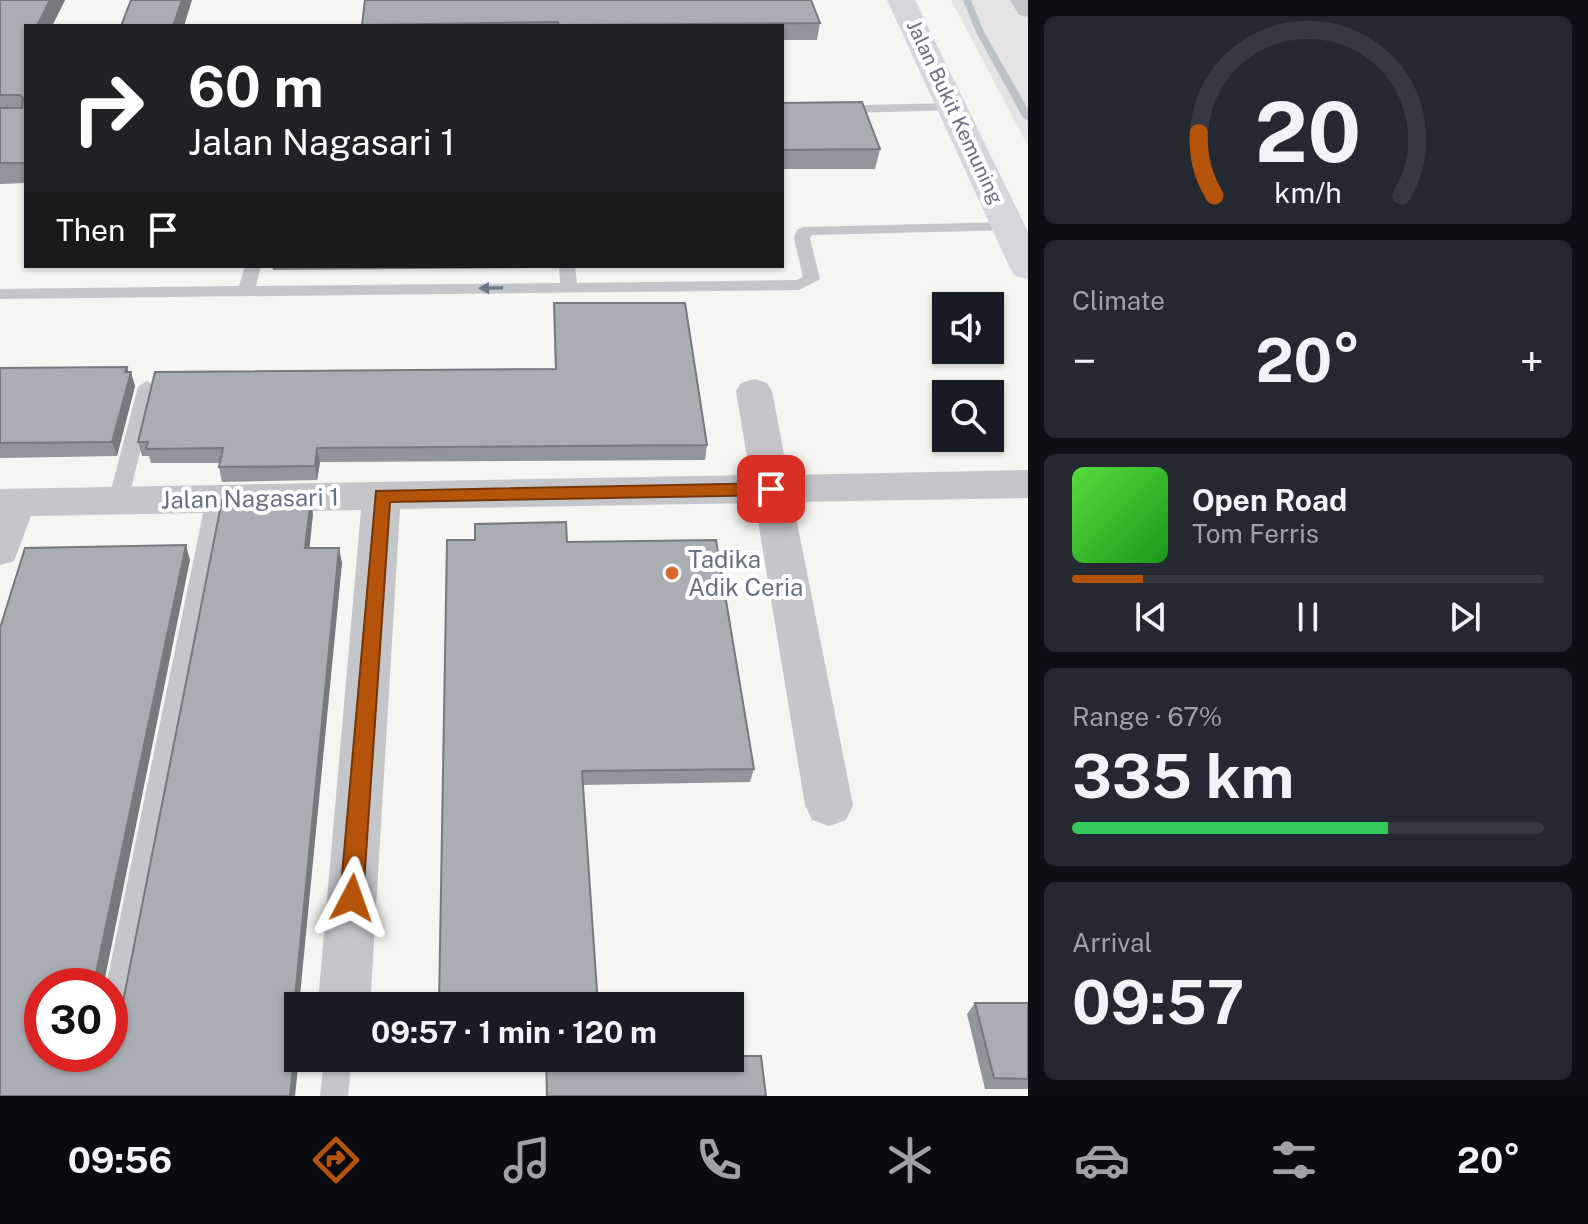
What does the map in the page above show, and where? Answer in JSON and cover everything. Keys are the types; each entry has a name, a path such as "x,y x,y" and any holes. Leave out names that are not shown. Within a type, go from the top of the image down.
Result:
{"main road":[{"name":"Jalan Bukit Kemuning","path":"901,0 1028,268"}],"street":[{"path":"1022,0 1028,10"},
{"path":"754,391 829,805"},
{"name":"Jalan Nagasari 1","path":"8,503 1028,484"},
{"path":"344,992 382,496"},
{"path":"0,550 8,503"}],"lane":[{"path":"784,111 952,107"},
{"path":"0,294 799,285 812,279 802,238 803,233 810,230 1009,227"},
{"path":"246,292 252,268"},
{"path":"567,268 569,287"},
{"path":"118,501 147,387"},
{"path":"123,968 216,499"},
{"path":"334,1096 337,1072"}],"shaded area":[{"path":"951,0 1028,0 1028,146"}],"building":[{"path":"0,0 50,0 38,24 24,24 24,163 0,163 0,108 22,108 23,98 20,95 0,95"},
{"path":"131,0 182,0 174,24 122,24"},
{"path":"365,0 811,0 820,23 558,22 362,24"},
{"path":"862,102 880,149 784,150 784,103"},
{"path":"554,303 685,303 707,445 317,448 315,466 219,467 223,448 146,449 148,442 138,442 155,372 556,369"},
{"path":"127,367 125,372 131,372 112,442 0,443 0,368"},
{"path":"311,498 305,548 339,548 296,992 284,992 284,1072 292,1072 290,1096 0,1096 0,628 25,548 186,545 97,968 24,968 24,1072 128,1072 128,976 222,500"},
{"path":"566,522 567,542 716,540 754,769 582,771 597,992 439,992 447,540 475,540 475,524"},
{"path":"975,1003 1028,1003 1028,1079 994,1078"},
{"path":"744,1056 761,1056 766,1096 547,1096 546,1072 744,1072"}],"waterway":[{"path":"967,0 980,32 1028,118"}],"place":[{"name":"Tadika Adik Ceria","path":"672,573"}],"route":[{"path":"352,898 382,496 771,489"}]}
